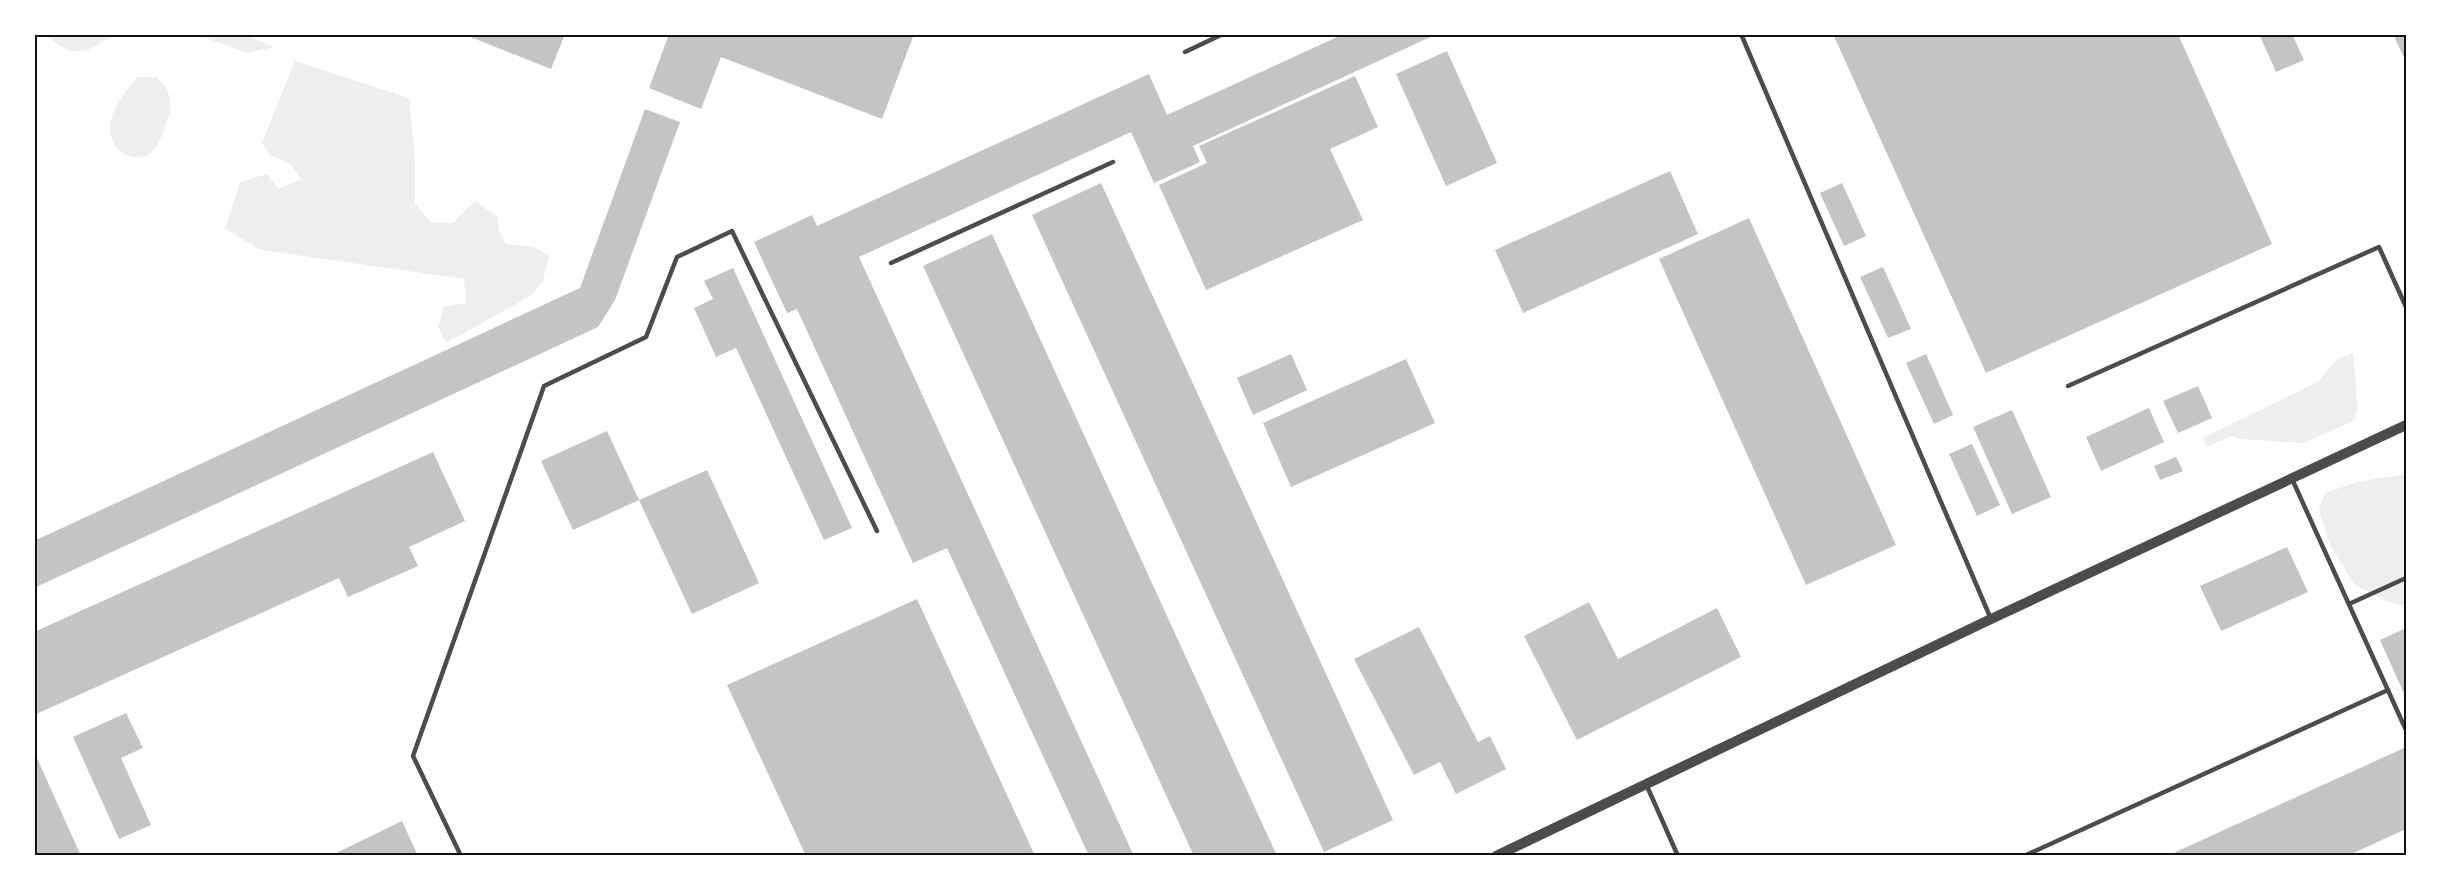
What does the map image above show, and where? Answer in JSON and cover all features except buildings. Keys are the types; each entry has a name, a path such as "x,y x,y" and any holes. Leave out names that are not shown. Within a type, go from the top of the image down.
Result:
{"street":[{"path":"1496,855 1991,619 2406,425"}],"lane":[{"path":"1185,52 1223,34"},
{"path":"1741,34 1991,619"},
{"path":"891,263 1113,162"},
{"path":"461,855 413,756 544,386 646,337 677,257 732,231 877,531"},
{"path":"2068,386 2379,247 2406,307"},
{"path":"2292,479 2406,730"},
{"path":"2349,604 2406,578"},
{"path":"2024,855 2388,690"},
{"path":"1646,784 1678,855"}],"shaded area":[{"path":"47,35 114,35 80,52 65,48"},
{"path":"198,35 245,35 274,47 247,53"},
{"path":"295,61 409,98 415,159 415,204 432,223 453,223 475,201 498,217 499,230 506,244 534,247 549,256 543,281 531,296 446,343 438,327 444,307 466,303 464,279 261,250 225,229 240,182 267,174 278,189 302,179 290,164 270,155 262,143"},
{"path":"138,77 156,77 168,92 171,103 163,133 153,151 146,156 132,157 119,150 111,138 110,123 115,108"},
{"path":"2353,353 2358,409 2352,422 2302,443 2241,439 2232,436 2207,447 2203,438 2318,382 2336,360"},
{"path":"2406,474 2406,605 2404,606 2386,601 2354,584 2330,545 2319,510 2325,493 2357,482"}]}
